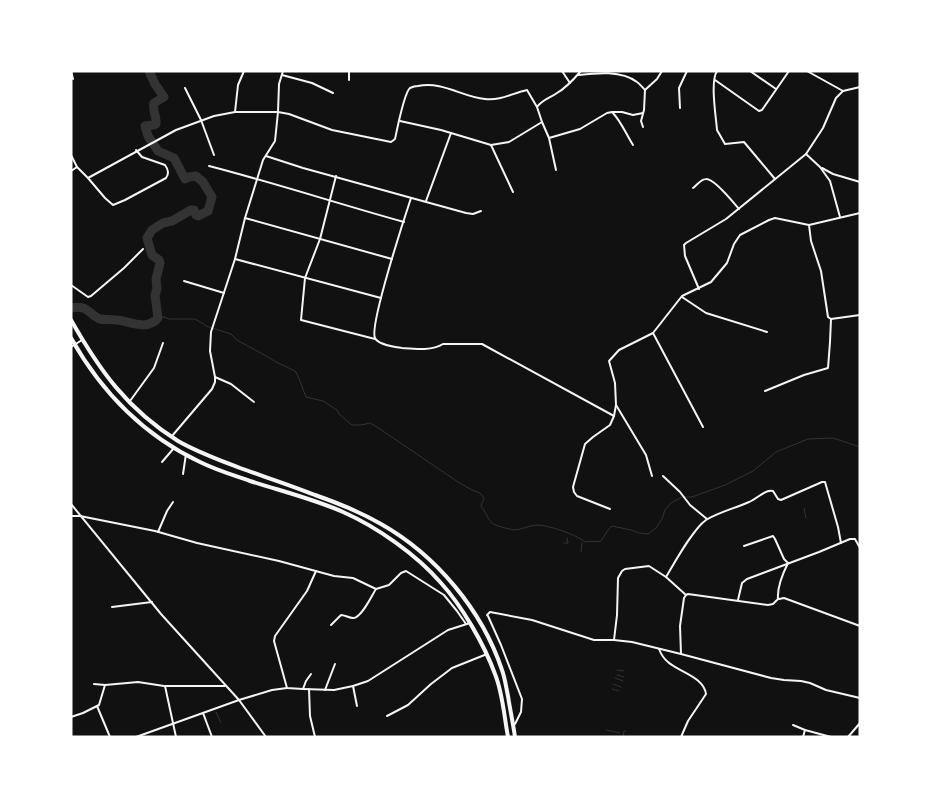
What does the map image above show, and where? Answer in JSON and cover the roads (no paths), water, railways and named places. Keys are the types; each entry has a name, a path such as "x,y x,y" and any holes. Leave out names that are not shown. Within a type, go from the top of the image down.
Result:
{"highway":[{"path":"72,320 82,340 108,379 129,403 153,424 205,455 347,506 381,524 402,538 447,577 477,618 494,649 503,672 515,737"},
{"path":"71,338 73,346 114,400 146,430 174,448 201,463 344,512 378,530 419,561 441,582 460,606 468,624 487,654 496,675 508,737"}],"street":[{"path":"71,71 73,79"},
{"path":"235,112 238,85 244,71"},
{"path":"172,436 212,389 215,382 210,351 211,332 235,259 244,218 266,156 275,142 279,84 283,71"},
{"path":"349,71 349,80"},
{"path":"562,71 570,83"},
{"path":"537,107 541,102 561,91 581,71"},
{"path":"643,127 645,90 657,79 662,71"},
{"path":"680,108 679,88 686,71"},
{"path":"717,71 714,79 717,130 724,143 744,142 775,179"},
{"path":"750,71 776,90"},
{"path":"714,79 759,112 789,71"},
{"path":"807,71 844,92"},
{"path":"578,75 605,72 625,76 637,82 645,90"},
{"path":"282,75 312,83 333,94"},
{"path":"88,178 147,144 176,130 224,113 278,112 332,130 391,142 395,139 403,104 409,89 424,85 436,85 478,98 491,99 527,90 537,107 549,138 556,170"},
{"path":"699,288 685,256 684,245 726,219 806,154 823,128 836,98 844,92 860,87"},
{"path":"185,88 201,120 214,155"},
{"path":"612,112 618,118 633,145"},
{"path":"549,138 580,129 607,113 622,112 633,115 643,113"},
{"path":"400,121 491,145 509,142 542,122"},
{"path":"426,201 451,133"},
{"path":"491,145 513,192"},
{"path":"71,156 77,167 105,198 113,205 116,205 166,178 168,173 165,165 142,157 136,150"},
{"path":"806,154 833,174 860,182"},
{"path":"266,156 411,198 473,214 481,212"},
{"path":"210,166 258,178 404,222"},
{"path":"820,166 830,181 840,217"},
{"path":"71,171 77,167"},
{"path":"336,176 320,239 305,278 301,320 375,339 395,347 418,350 443,344 480,344 614,416"},
{"path":"693,188 701,181 709,179 739,209"},
{"path":"375,339 374,333 381,298 411,198"},
{"path":"610,509 577,496 573,487 585,444 610,425 614,416 616,405 615,383 609,361 621,349 653,333 682,296 711,282 727,263 734,244 740,235 775,218 808,225 860,213"},
{"path":"244,218 392,259"},
{"path":"808,225 821,271 826,315 831,319 860,315"},
{"path":"71,285 88,297 91,296 143,249"},
{"path":"235,259 381,298"},
{"path":"184,281 224,293"},
{"path":"682,296 706,313 766,332"},
{"path":"765,391 804,375 828,368 831,319"},
{"path":"653,333 704,427"},
{"path":"73,346 82,340"},
{"path":"129,403 154,368 163,343"},
{"path":"215,377 231,384 254,402"},
{"path":"616,405 646,455 652,476"},
{"path":"162,462 174,448"},
{"path":"183,474 186,454"},
{"path":"663,476 690,505 708,519"},
{"path":"666,577 685,545 702,524 708,519 749,502 768,490 773,491 779,500 782,500 824,482 826,483 841,543"},
{"path":"158,532 173,502"},
{"path":"71,504 152,602 239,700 266,737"},
{"path":"71,516 80,516 158,532 197,543 279,560 334,576 359,580 376,589 389,586 406,570 444,595 468,624 448,630 368,681 334,690 287,688 272,690 136,737"},
{"path":"744,546 773,536 788,564"},
{"path":"738,601 744,580 853,538 857,541 860,548"},
{"path":"614,640 618,578 625,569 649,566 686,594 768,605 774,604 778,599 778,593 788,564"},
{"path":"287,688 274,639 307,591 316,571"},
{"path":"331,625 341,615 352,618 357,617 376,589"},
{"path":"681,654 681,617 686,594"},
{"path":"778,599 784,598 860,626"},
{"path":"112,607 152,602"},
{"path":"514,726 521,712 522,698 488,616 490,612 532,620 594,640 632,642 771,678 810,683 826,690 860,698"},
{"path":"659,648 666,661 690,675 706,691 706,694 688,720 681,737"},
{"path":"387,716 408,705 452,668 487,654"},
{"path":"325,690 335,664"},
{"path":"303,689 311,674"},
{"path":"94,684 138,682 165,686 226,686"},
{"path":"71,717 97,706 105,685"},
{"path":"165,686 176,737"},
{"path":"353,686 357,706"},
{"path":"309,689 310,716 315,737"},
{"path":"97,706 110,737"},
{"path":"203,713 212,737"},
{"path":"848,737 860,723"},
{"path":"793,725 831,737"},
{"path":"803,737 805,730"}],"waterway":[{"path":"71,308 83,308 100,319 117,320 139,325 154,322 158,318 155,295 160,263 152,255 147,238 152,230 191,210 194,210 198,216 208,211 212,197 203,182 196,176 185,179 174,158 158,151 148,136 145,126 156,124 154,103 164,97 149,71"},
{"path":"158,318 195,319 206,326 231,334 237,340 295,371 306,397 323,401 337,410 352,425 370,423 377,427 458,482 480,493 484,498 481,506 492,523 514,530 542,525 569,534 585,542 601,541 612,526 648,534 656,528 665,510 671,503 682,497 692,497 725,485 753,471 776,452 808,439 833,438 860,447"},
{"path":"804,508 806,518"},
{"path":"564,543 568,543 567,538"},
{"path":"581,552 582,543"},
{"path":"617,670 624,671"},
{"path":"617,675 624,677"},
{"path":"615,678 623,681"},
{"path":"613,684 621,687"},
{"path":"612,689 619,691"},
{"path":"216,712 221,723"},
{"path":"606,730 620,733"},
{"path":"623,737 624,731 626,731"}]}
